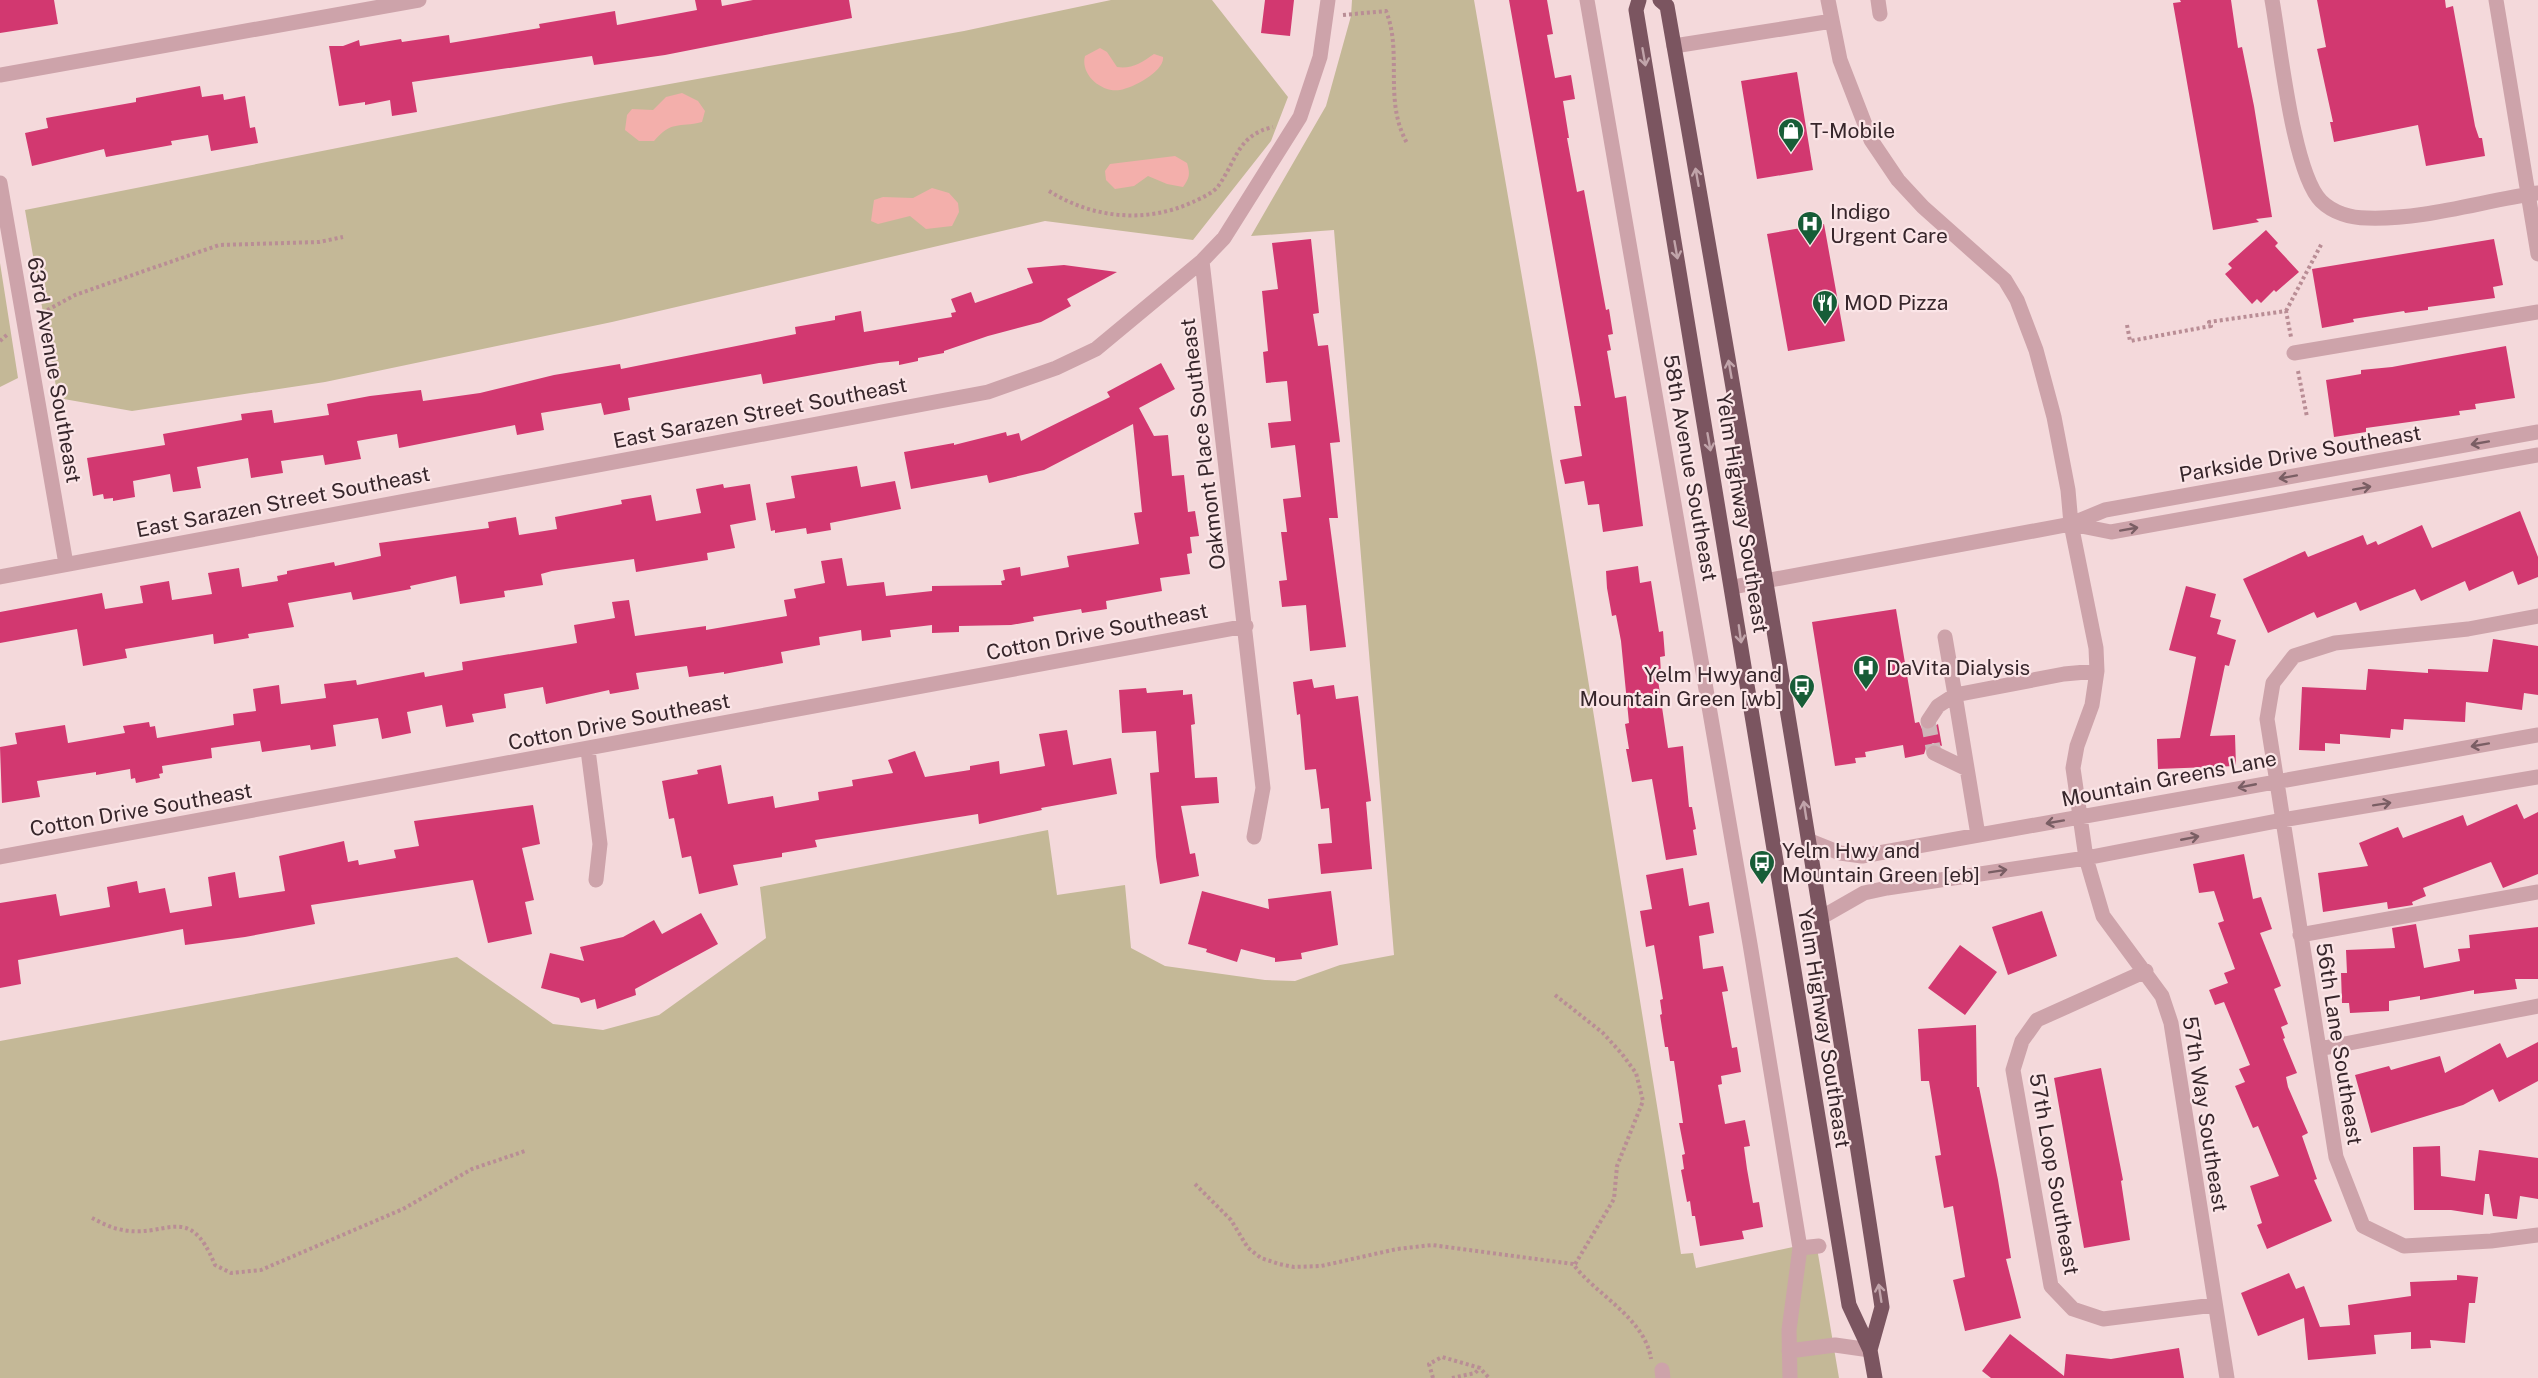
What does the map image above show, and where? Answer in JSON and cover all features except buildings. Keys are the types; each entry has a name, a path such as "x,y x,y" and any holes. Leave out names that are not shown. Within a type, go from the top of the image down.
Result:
{"main road":[{"name":"Yelm Highway Southeast","path":"1640,0 1636,10 1734,587 1763,788 1849,1305 1870,1350 1875,1378"},
{"name":"Yelm Highway Southeast","path":"1660,0 1667,6 1767,581 1822,918 1882,1307 1870,1350"}],"street":[{"path":"0,75 419,0"},
{"name":"East Sarazen Street Southeast","path":"0,577 988,392 1056,368 1096,349 1202,261 1224,238 1300,117 1320,57 1328,0"},
{"name":"58th Avenue Southeast","path":"1587,0 1750,944 1800,1248 1789,1330 1790,1378"},
{"name":"57th Way Southeast","path":"1828,0 1840,60 1856,107 1876,148 1898,180 1923,207 2005,280 2017,300 2038,356 2054,417 2068,490 2071,524 2096,648 2097,671 2092,705 2077,746 2073,768 2086,858 2103,916 2146,971 2162,996 2171,1023 2227,1378"},
{"path":"2272,0 2303,167 2315,194 2338,212 2367,219 2392,217 2533,194"},
{"path":"2496,0 2533,194 2538,254"},
{"path":"1674,46 1832,21"},
{"name":"63rd Avenue Southeast","path":"0,183 66,564"},
{"name":"Oakmont Place Southeast","path":"1202,261 1263,788 1254,837"},
{"path":"2294,353 2538,312"},
{"name":"Parkside Drive Southeast","path":"1734,587 2071,524 2105,510 2538,432"},
{"name":"Parkside Drive Southeast","path":"2071,524 2111,532 2538,455"},
{"name":"56th Lane Southeast","path":"2538,616 2468,629 2335,643 2294,656 2273,682 2267,719 2336,1157 2363,1226 2404,1246 2491,1241 2538,1235"},
{"name":"Cotton Drive Southeast","path":"0,857 588,750 1246,626"},
{"path":"1945,637 1978,835"},
{"path":"1928,721 1938,706 1955,695 2064,674 2097,671"},
{"name":"Mountain Greens Lane","path":"1810,841 1840,853 1862,856 2538,735"},
{"path":"588,750 600,844 596,880"},
{"path":"1934,753 1967,769"},
{"path":"1822,918 1864,894 1887,888 2086,858 2282,820 2538,777"},
{"path":"2300,935 2538,892"},
{"name":"57th Loop Southeast","path":"2146,971 2037,1020 2022,1041 2013,1070 2051,1286 2073,1309 2103,1319 2214,1305"},
{"path":"2319,1049 2538,1006"},
{"path":"1800,1248 1819,1246"},
{"path":"1790,1351 1835,1345 1870,1350"}],"path":[{"path":"1326,16 1386,11 1391,24 1395,111 1399,129 1407,143"},
{"path":"1049,191 1066,202 1106,215 1131,216 1179,208 1219,186 1241,147 1252,135 1259,130 1300,117"},
{"path":"42,313 75,295 219,245 319,242 343,237"},
{"path":"2307,417 2286,311 2322,243"},
{"path":"2127,325 2130,341 2211,326 2210,322 2286,311"},
{"path":"1555,996 1603,1033 1622,1054 1636,1073 1643,1101 1617,1166 1614,1199 1574,1266"},
{"path":"92,1218 118,1229 145,1230 174,1226 192,1230 205,1240 215,1265 231,1273 261,1270 403,1209 472,1169 525,1151"},
{"path":"1195,1184 1231,1220 1248,1248 1261,1258 1294,1267 1321,1266 1396,1249 1432,1245 1574,1266 1587,1282 1631,1321 1649,1347 1659,1372"},
{"path":"1433,1378 1429,1364 1442,1357 1480,1368 1489,1378"},
{"path":"1452,1378 1475,1373 1480,1368"}],"shaded area":[{"path":"1111,0 1212,0 1288,97 1271,141 1193,240 1045,221 612,322 325,382 132,411 58,398 25,210 564,103 964,31"},
{"path":"1352,0 1474,0 1536,358 1681,1254 1693,1253 1696,1268 1816,1242 1839,1378 0,1378 0,1041 457,957 553,1024 603,1030 659,1015 766,938 760,887 1048,830 1057,895 1125,885 1131,948 1165,966 1265,980 1295,981 1340,965 1394,955 1334,230 1251,236 1326,106 1351,16"},
{"path":"0,263 18,378 0,387"}],"sand":[{"path":"1100,48 1107,52 1117,67 1136,65 1154,54 1163,57 1159,68 1154,73 1126,89 1113,90 1093,81 1084,63 1085,56"},
{"path":"682,93 698,101 705,111 702,122 671,127 654,141 639,141 625,130 627,115 632,109 653,110 666,97"},
{"path":"1175,156 1187,163 1189,173 1183,187 1167,184 1148,176 1134,186 1115,189 1106,180 1105,171 1110,164"},
{"path":"932,188 949,193 958,203 959,212 952,226 926,229 910,216 878,224 871,221 874,200 883,197 913,198"}],"tunnel":[{"path":"1928,721 1934,753"}],"place":[{"name":"T-Mobile","path":"1791,154"},
{"name":"Indigo Urgent Care","path":"1810,247"},
{"name":"MOD Pizza","path":"1825,326"},
{"name":"DaVita Dialysis","path":"1866,691"},
{"name":"Yelm Hwy and Mountain Green [wb]","path":"1802,710"},
{"name":"Yelm Hwy and Mountain Green [eb]","path":"1762,886"}]}
